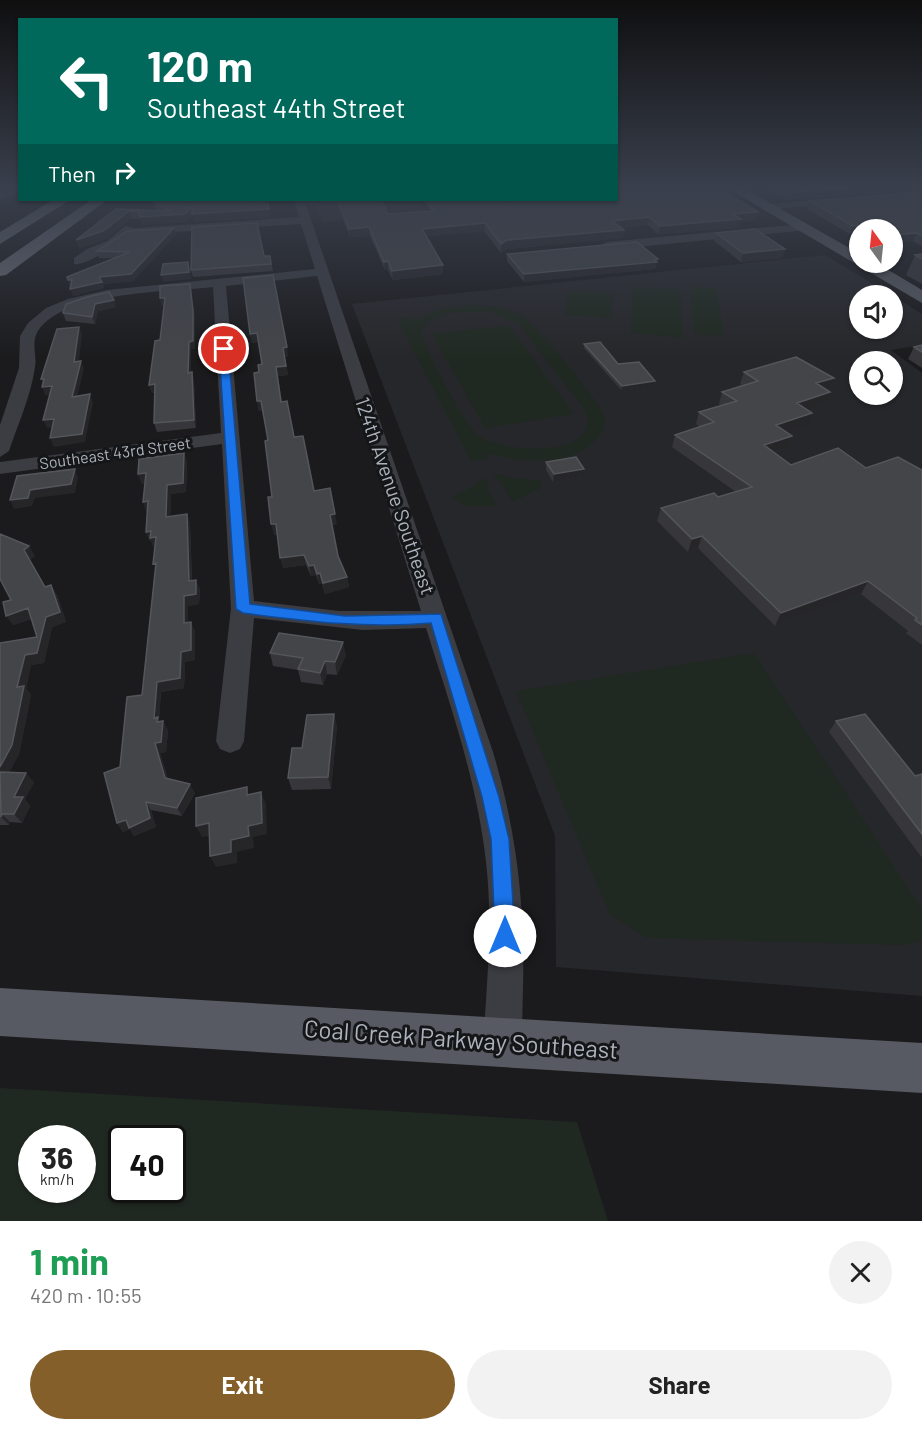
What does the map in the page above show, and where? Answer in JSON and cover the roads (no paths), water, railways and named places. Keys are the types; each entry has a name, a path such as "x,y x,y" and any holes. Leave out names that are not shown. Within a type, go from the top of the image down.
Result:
{"highway":[{"path":"0,271 37,245"}],"main road":[{"path":"831,245 849,255"},
{"path":"879,273 922,298"},
{"name":"Coal Creek Parkway Southeast","path":"0,1012 922,1068"}],"street":[{"path":"79,261 91,252 109,245"},
{"name":"124th Avenue Southeast","path":"313,245 479,753 500,839 506,913 502,1044"},
{"path":"595,247 617,245"},
{"path":"0,451 27,368 27,338 43,318 72,302 115,292 321,272"},
{"path":"219,282 243,609 230,741"},
{"name":"Southeast 43rd Street","path":"0,468 230,437"},
{"path":"243,609 345,621 436,618"}]}
